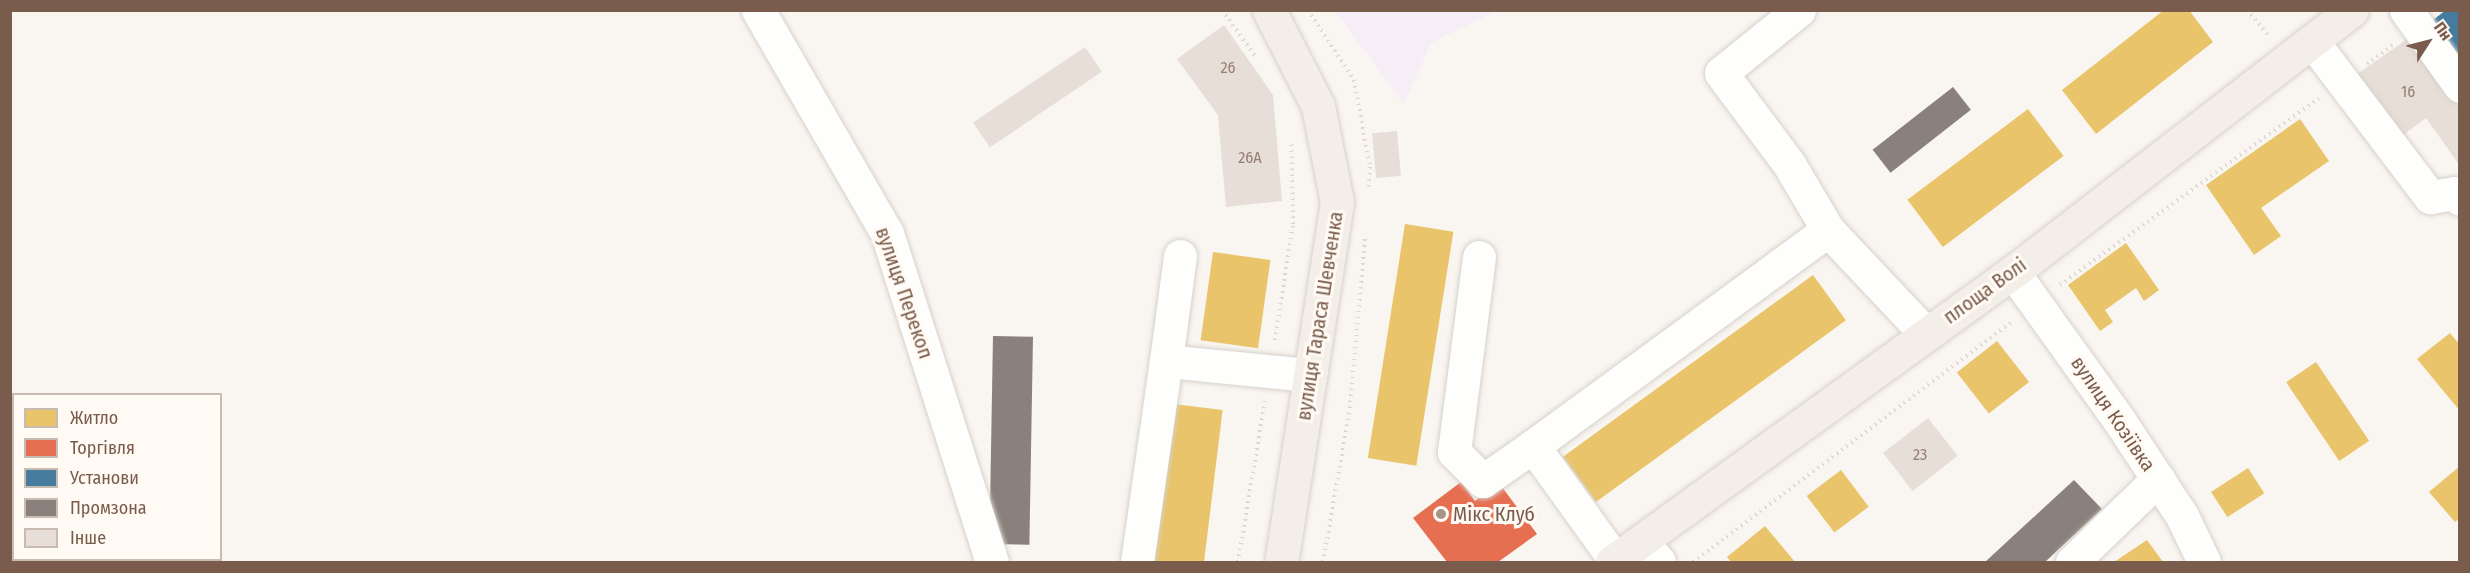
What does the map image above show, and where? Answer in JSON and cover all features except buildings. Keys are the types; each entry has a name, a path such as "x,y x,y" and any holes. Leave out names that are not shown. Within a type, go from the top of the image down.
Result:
{"main road":[{"name":"вулиця Тараса Шевченка","path":"1269,10 1318,106 1337,202 1281,562"},
{"name":"площа Волі","path":"1614,561 1650,551 1926,334 2013,272 2352,10"}],"street":[{"name":"вулиця Перекоп","path":"758,10 887,233 992,562"},
{"path":"1799,10 1721,73 1789,164 1828,230 1926,334"},
{"path":"2412,19 2460,86"},
{"path":"2312,41 2430,197 2454,193 2460,199"},
{"path":"1479,257 1454,452 1483,481 1828,230"},
{"path":"1137,562 1180,256"},
{"name":"вулиця Козіївка","path":"2013,272 2182,516 2204,562"},
{"path":"1166,361 1310,375"},
{"path":"1533,446 1614,561"},
{"path":"2072,562 2157,479"}],"path":[{"path":"1222,10 1257,59"},
{"path":"2247,10 2276,45"},
{"path":"1694,562 2035,303 2342,81 2412,19"},
{"path":"1238,562 1293,224 1291,137"}],"shaded area":[{"path":"1335,11 1496,11 1431,43 1404,104"}],"place":[{"name":"Мікс Клуб","path":"1441,514"}]}
